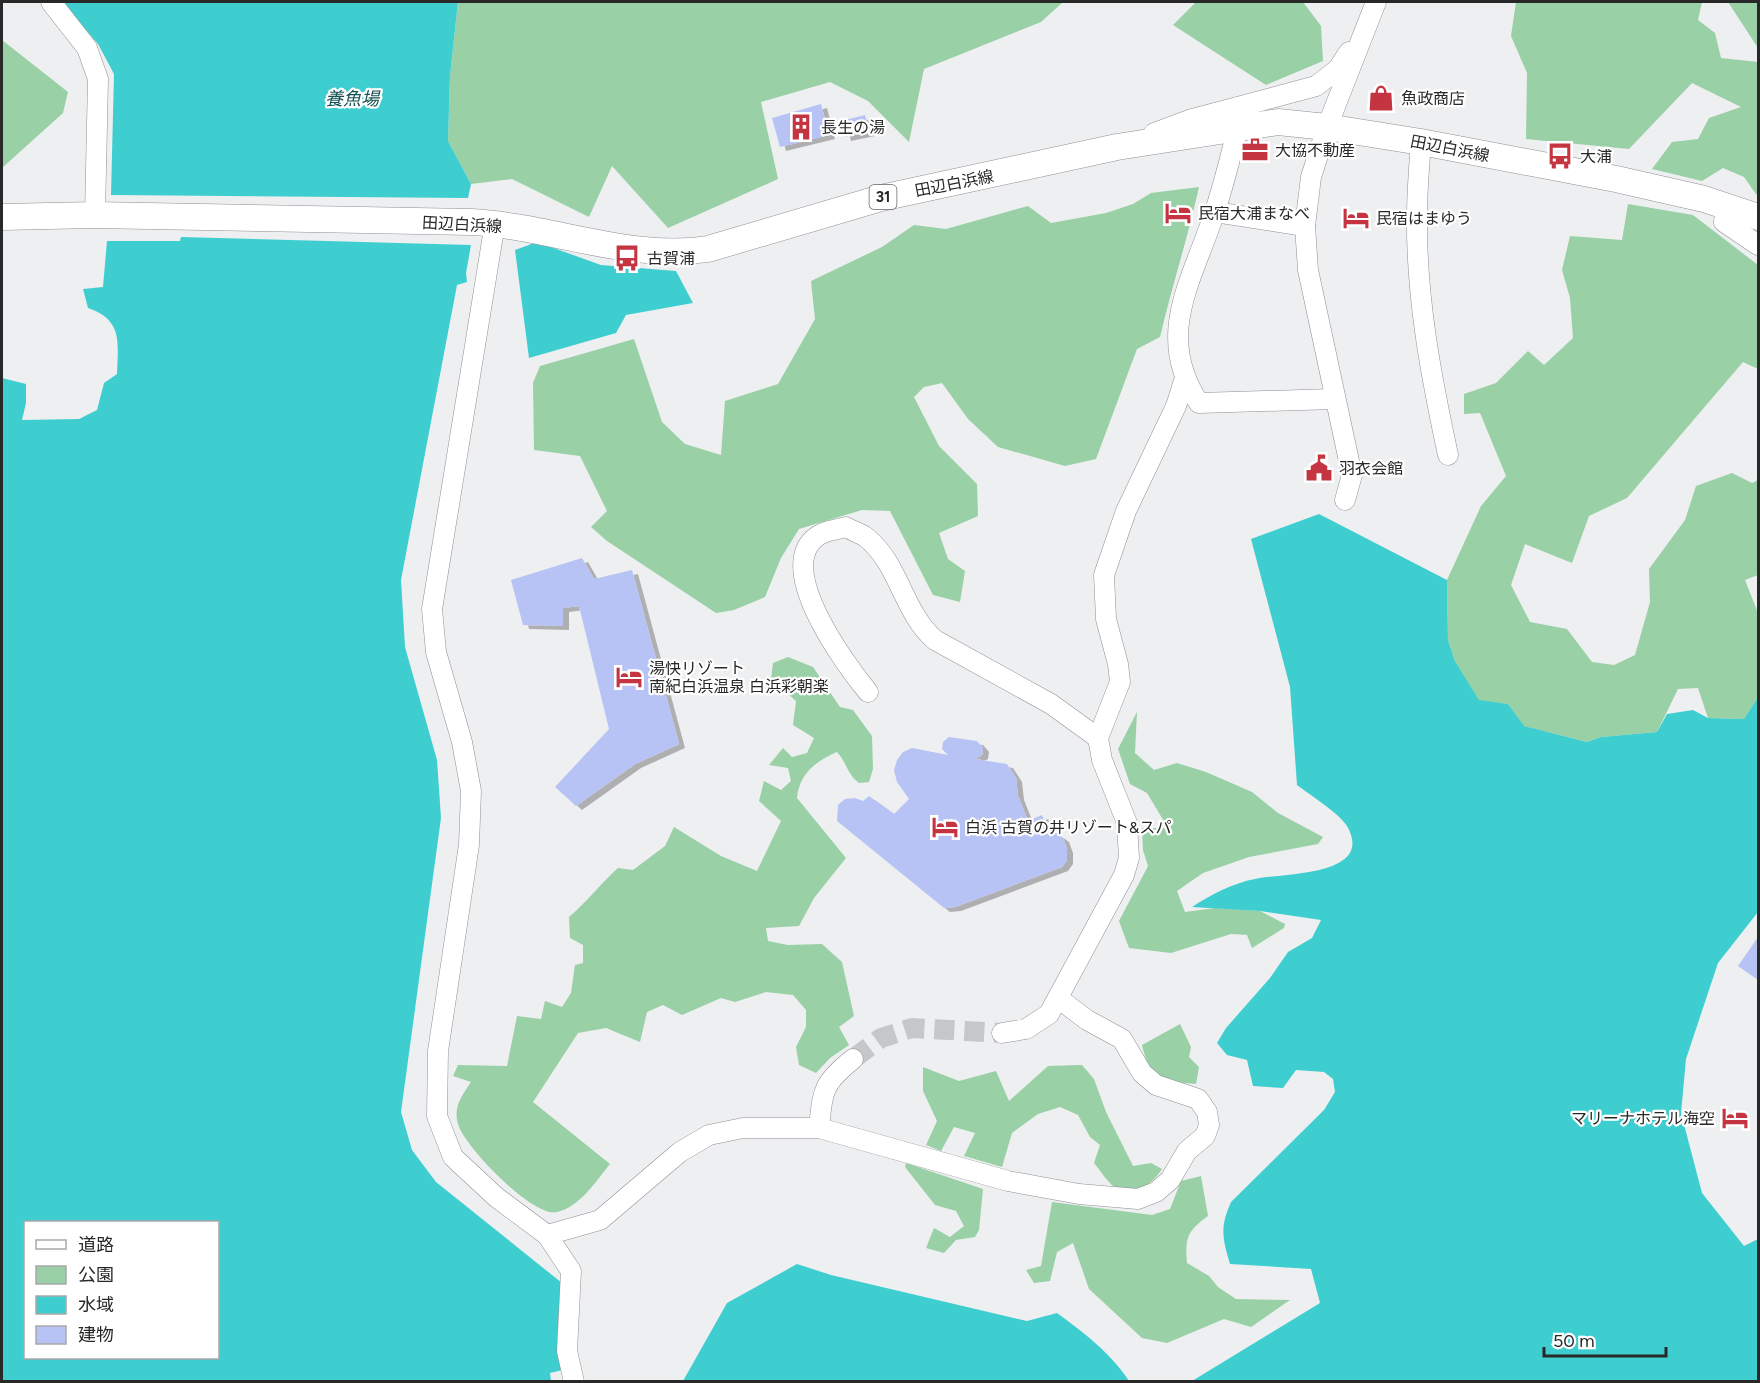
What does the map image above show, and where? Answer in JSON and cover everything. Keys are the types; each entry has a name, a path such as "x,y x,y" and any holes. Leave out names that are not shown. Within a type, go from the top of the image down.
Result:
{"main road":[{"name":"田辺白浜線","path":"2,218 95,214 495,224 628,249 681,253 708,249 881,198 1117,147 1278,122 1327,127 1421,142 1616,179 1726,206 1758,217"}],"street":[{"path":"51,2 87,48 98,79 95,214"},
{"path":"1345,500 1352,475 1308,270 1305,226 1311,177 1327,127 1376,2"},
{"path":"1117,147 1189,120 1316,86 1338,69 1363,32"},
{"path":"1002,1033 1026,1029 1049,1014 1124,874 1129,858 1127,823 1102,760 1098,738 1120,682 1118,664 1106,619 1104,575 1126,511 1176,406 1184,381 1177,334 1187,283 1215,212 1238,127"},
{"path":"1421,142 1417,217 1421,296 1430,372 1448,455"},
{"path":"1726,206 1724,222 1758,245"},
{"path":"1215,212 1305,226"},
{"path":"495,224 432,609 436,652 462,741 471,791 469,845 438,1052 437,1116 453,1157 496,1197 547,1235 571,1271 567,1313 567,1351 574,1382"},
{"path":"1184,381 1199,402 1334,399"},
{"path":"868,692 850,669 819,618 801,566 806,551 822,533 846,527 866,537 880,553 922,626 935,640 1051,704 1098,738"},
{"path":"547,1235 600,1220 680,1152 710,1135 743,1128 819,1128 1008,1181 1117,1198 1138,1199 1156,1192 1170,1180 1188,1151 1205,1136 1209,1125 1207,1112 1198,1099 1156,1084 1142,1073 1122,1039 1087,1020 1058,998"},
{"path":"819,1128 824,1090 833,1074 853,1059"}],"green space":[{"path":"458,2 1063,2 1041,22 924,69 909,142 868,101 830,82 761,102 778,179 668,228 612,166 589,217 512,179 471,184 448,141 450,76"},
{"path":"1196,2 1303,2 1321,26 1323,61 1266,85 1173,25"},
{"path":"1516,2 1702,2 1698,20 1715,33 1721,58 1758,62 1758,197 1744,177 1723,168 1702,181 1652,169 1672,142 1698,139 1709,118 1741,107 1692,83 1629,149 1526,139 1527,73 1511,36"},
{"path":"1728,2 1758,2 1758,48"},
{"path":"2,40 68,92 63,113 2,168"},
{"path":"1199,187 1160,337 1137,349 1096,459 1065,466 998,447 968,419 942,383 924,387 914,397 939,446 977,484 978,516 939,533 948,559 965,571 960,602 933,595 890,511 862,510 799,529 781,558 765,597 734,610 716,613 607,541 591,527 607,511 580,456 534,450 533,383 540,366 634,339 662,422 685,444 721,455 725,401 778,384 815,319 811,281 882,247 914,225 946,229 1028,206 1051,223 1106,213 1133,204 1151,193"},
{"path":"1628,204 1693,215 1758,265 1758,369 1743,362 1627,498 1589,516 1572,563 1525,544 1511,585 1530,622 1567,629 1592,662 1614,665 1635,655 1650,602 1649,569 1685,520 1696,486 1732,473 1752,483 1758,480 1758,575 1745,580 1758,613 1758,697 1744,719 1708,718 1698,688 1678,689 1657,732 1601,737 1587,742 1523,726 1508,704 1479,701 1455,661 1448,640 1447,580 1481,506 1506,476 1480,413 1464,414 1464,394 1496,383 1528,351 1544,365 1573,338 1570,298 1562,270 1570,236 1622,240"},
{"path":"788,657 813,667 840,707 853,710 872,736 873,769 869,782 859,783 855,780 837,752 810,769 801,782 797,798 846,858 814,898 799,926 766,928 768,941 788,945 822,944 842,962 854,1016 839,1027 849,1045 830,1058 816,1073 799,1065 796,1047 806,1027 806,1010 793,995 766,992 735,1002 721,998 682,1015 663,1005 647,1012 640,1042 606,1028 578,1033 533,1102 610,1164 573,1205 557,1212 546,1211 517,1193 486,1163 463,1134 458,1124 457,1112 459,1102 471,1082 453,1076 458,1065 507,1066 517,1016 541,1019 545,1001 562,1007 571,993 575,965 583,963 583,945 570,938 569,917 618,868 633,870 665,846 674,827 721,856 757,871 781,821 759,801 764,781 781,790 791,781 788,768 769,765 783,748 792,757 807,753 814,738 793,725 796,701 771,679 773,663"},
{"path":"1137,712 1135,753 1154,770 1177,763 1206,772 1252,792 1278,813 1323,837 1318,844 1249,857 1203,873 1177,891 1185,912 1215,908 1260,911 1285,924 1284,928 1252,948 1247,935 1231,934 1171,953 1129,948 1119,921 1148,866 1143,850 1142,828 1168,828 1147,793 1130,784 1118,749"},
{"path":"1180,1024 1191,1047 1189,1057 1199,1067 1196,1084 1175,1082 1160,1076 1149,1065 1142,1045"},
{"path":"1082,1065 1094,1079 1106,1112 1133,1166 1151,1163 1162,1169 1147,1185 1134,1191 1127,1191 1110,1184 1094,1163 1100,1145 1090,1137 1078,1115 1060,1107 1038,1114 1012,1133 1002,1167 964,1156 975,1133 954,1127 941,1151 926,1145 937,1121 923,1091 923,1067 959,1081 996,1071 1009,1101 1048,1066"},
{"path":"906,1163 983,1189 979,1230 975,1237 956,1240 944,1253 926,1248 934,1228 950,1237 964,1226 956,1211 935,1205 905,1167"},
{"path":"1201,1176 1208,1216 1196,1226 1189,1236 1186,1247 1187,1263 1209,1276 1218,1287 1236,1299 1290,1300 1251,1327 1224,1319 1167,1343 1142,1338 1089,1289 1073,1243 1057,1252 1050,1281 1034,1283 1026,1270 1041,1266 1052,1202 1152,1215 1170,1209 1181,1181"}],"water":[{"name":"養魚場","path":"62,2 458,2 450,76 448,141 471,184 468,198 111,195 114,74 98,44"},
{"path":"181,237 471,245 466,273 467,282 457,285 401,580 405,647 437,760 441,818 401,1112 412,1150 436,1182 562,1283 557,1340 563,1370 550,1373 551,1381 2,1381 2,378 26,384 26,403 22,420 79,419 97,410 104,383 117,374 117,342 113,326 99,313 88,308 83,289 103,287 107,241 180,241"},
{"path":"537,242 601,265 676,271 693,303 626,315 616,333 529,358 515,250"},
{"path":"1319,514 1447,580 1448,640 1455,661 1479,700 1508,704 1524,726 1587,742 1601,737 1657,732 1667,714 1693,710 1708,718 1744,719 1758,697 1758,912 1718,963 1686,1059 1681,1113 1702,1193 1744,1246 1758,1239 1758,1381 1192,1381 1320,1303 1311,1269 1230,1264 1224,1239 1224,1225 1231,1202 1324,1110 1335,1092 1333,1079 1324,1072 1296,1070 1283,1088 1253,1086 1247,1060 1227,1055 1217,1043 1226,1028 1270,978 1288,952 1312,938 1321,920 1260,911 1192,907 1238,883 1322,869 1337,864 1349,855 1352,843 1347,826 1331,810 1297,785 1290,687 1251,539"},
{"path":"797,1264 831,1275 1027,1321 1057,1313 1105,1352 1129,1381 683,1381 727,1303"}],"building":[{"name":"長生の湯","path":"821,104 829,135 780,147 772,118"},
{"path":"865,115 869,132 845,137 841,121"},
{"name":"湯快リゾート 南紀白浜温泉 白浜彩朝楽","path":"582,558 594,579 632,570 679,744 635,764 576,806 555,787 609,729 579,606 563,608 563,626 523,625 511,580"},
{"name":"白浜 古賀の井リゾート&スパ","path":"949,737 977,741 983,748 982,755 975,759 1007,764 1016,778 1018,796 1028,821 1042,815 1049,833 1056,833 1063,838 1067,849 1067,860 1062,867 955,907 944,908 837,821 838,805 845,799 855,798 863,801 869,796 894,814 909,799 897,782 894,770 897,760 903,752 912,748 948,755 942,749 943,742"},
{"path":"1758,937 1758,980 1738,966"}],"tunnel":[{"path":"853,1059 881,1038 912,1028 1002,1033"}],"place":[{"name":"魚政商店","path":"1381,98"},
{"name":"長生の湯","path":"801,127"},
{"name":"大協不動産","path":"1255,150"},
{"name":"大浦","path":"1560,156"},
{"name":"民宿大浦まなべ","path":"1178,213"},
{"name":"民宿はまゆう","path":"1356,218"},
{"name":"古賀浦","path":"627,258"},
{"name":"羽衣会館","path":"1319,468"},
{"name":"湯快リゾート 南紀白浜温泉 白浜彩朝楽","path":"629,677"},
{"name":"白浜 古賀の井リゾート&スパ","path":"945,827"},
{"name":"マリーナホテル海空","path":"1735,1118"}]}
